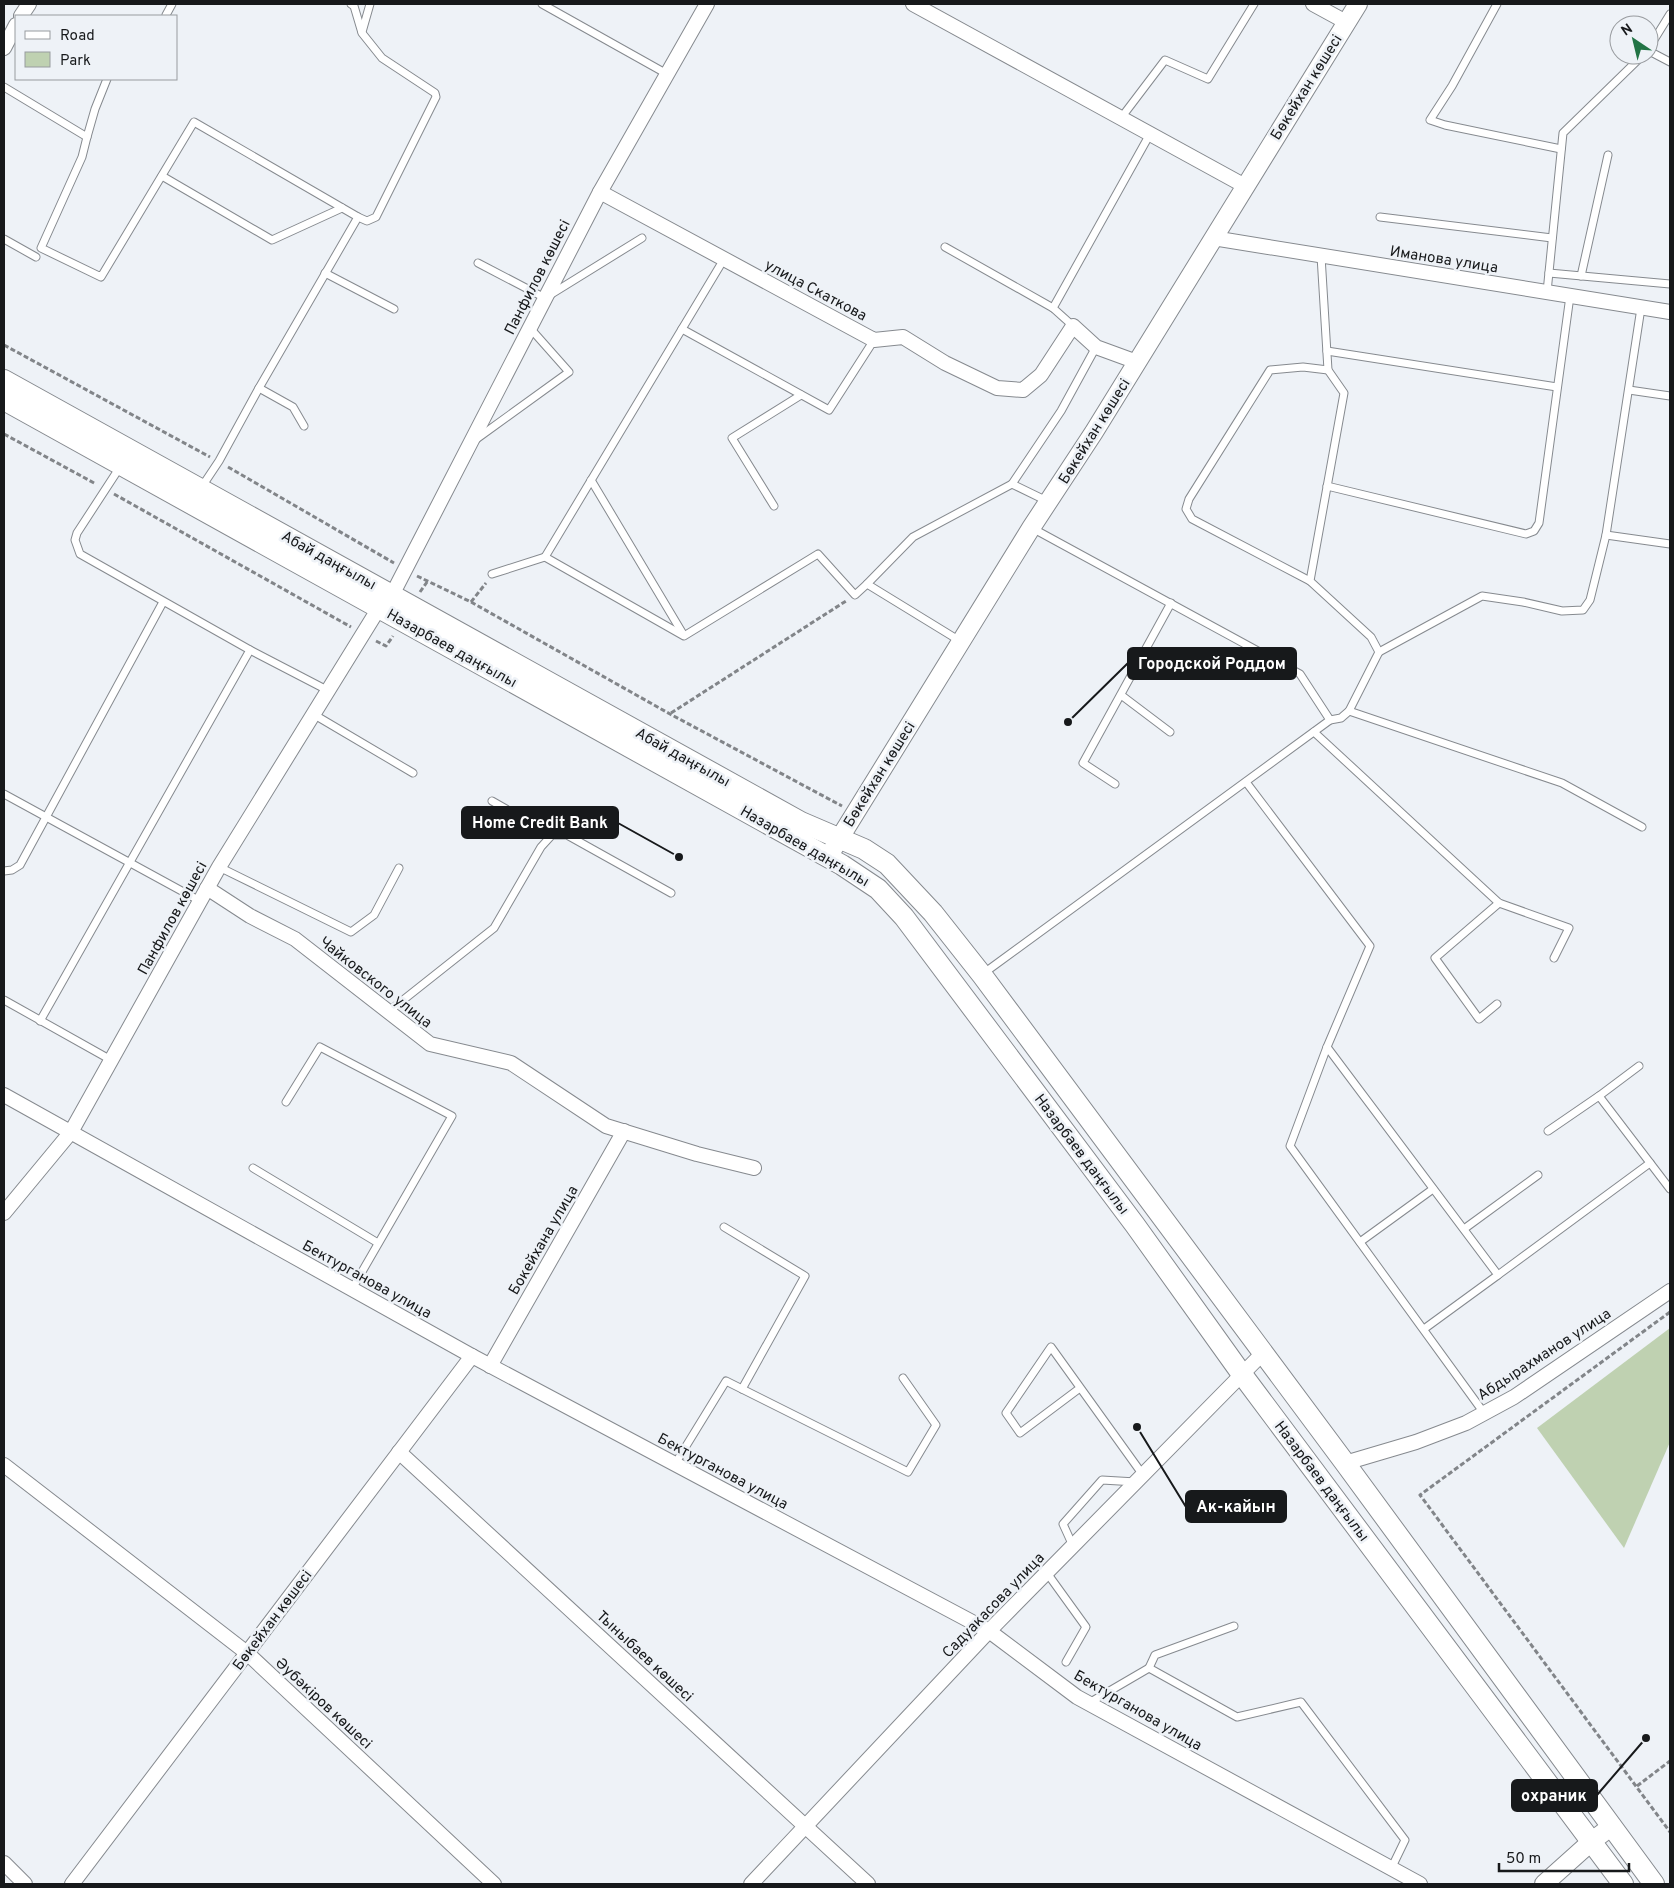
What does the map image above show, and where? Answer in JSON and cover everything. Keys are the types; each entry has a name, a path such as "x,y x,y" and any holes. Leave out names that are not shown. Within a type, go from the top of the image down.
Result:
{"main road":[{"name":"Абай даңғылы","path":"4,380 200,489 386,601"},
{"name":"Абай даңғылы","path":"4,400 122,465 386,601 800,822 839,838"},
{"name":"Назарбаев даңғылы","path":"386,601 404,622 828,857 869,882 887,898 904,917 1136,1225 1241,1373 1623,1884"},
{"name":"Назарбаев даңғылы","path":"839,838 864,849 888,864 933,913 982,975 1345,1463 1654,1884"}],"street":[{"name":"Панфилов көшесі","path":"4,1213 71,1132 219,867 362,633 386,601 405,570 600,192 707,4"},
{"path":"913,4 1245,186"},
{"path":"1313,4 1346,22"},
{"name":"Бөкейхан көшесі","path":"828,857 1031,528 1094,432 1358,4"},
{"path":"4,48 15,28"},
{"name":"улица Скаткова","path":"600,192 874,340 903,337 945,362 997,388 1023,390 1041,375 1073,326"},
{"name":"Иманова улица","path":"1213,238 1670,312"},
{"path":"1073,326 1096,347 1137,362"},
{"name":"Чайковского улица","path":"207,888 250,916 295,939 430,1044 511,1063 606,1126 696,1154 754,1168"},
{"name":"Бектурганова улица","path":"4,1095 490,1366 989,1631 1077,1697 1420,1884"},
{"name":"Бокейхана улица","path":"490,1366 624,1131"},
{"name":"Абдырахманов улица","path":"1345,1463 1416,1442 1466,1423 1514,1397 1670,1291"},
{"name":"Садуакасова улица","path":"751,1884 989,1631 1241,1373 1263,1353"},
{"name":"Бөкейхан көшесі","path":"72,1884 472,1356"},
{"name":"Тыныбаев көшесі","path":"400,1452 868,1884"},
{"name":"Әубәкіров көшесі","path":"4,1465 247,1653 494,1884"},
{"path":"1545,1884 1592,1841 1612,1826"},
{"path":"4,1864 25,1884"}],"lane":[{"path":"166,15 172,4"},
{"path":"108,80 95,109 82,157 41,248 100,277 194,122 367,221 376,217 436,97 435,93 382,58 362,33 354,6 351,4"},
{"path":"362,33 370,4"},
{"path":"542,4 667,74"},
{"path":"1122,118 1165,60 1208,79 1254,4"},
{"path":"1497,4 1452,86 1430,120 1444,125 1561,149"},
{"path":"1659,33 1670,14"},
{"path":"1659,56 1670,62"},
{"path":"1547,292 1563,133 1633,65"},
{"path":"4,87 87,137"},
{"path":"1053,308 1150,134"},
{"path":"1581,276 1608,155"},
{"path":"162,176 272,240 342,208"},
{"path":"200,489 218,461 358,217"},
{"path":"1380,217 1552,238"},
{"path":"478,263 545,298 642,238"},
{"path":"4,239 36,257"},
{"path":"946,247 1053,308 1073,326"},
{"path":"1310,581 1344,393 1328,370 1321,256"},
{"path":"492,574 545,557 724,258"},
{"path":"325,273 394,309"},
{"path":"1549,273 1670,284"},
{"path":"1327,486 1526,534 1534,531 1539,523 1570,296"},
{"path":"982,975 1330,720 1341,718 1349,712 1379,652 1482,596 1523,602 1562,611 1583,610 1590,600 1606,535 1641,308"},
{"path":"470,444 569,372 529,328"},
{"path":"682,329 829,410 874,340"},
{"path":"684,636 818,554 855,595 913,537 1012,484 1062,411 1096,347"},
{"path":"1327,351 1557,387"},
{"path":"1328,370 1303,367 1270,370 1189,499 1186,509 1192,519 1310,581 1371,637 1379,652"},
{"path":"259,388 293,407 304,426"},
{"path":"1629,390 1670,396"},
{"path":"774,506 732,438 801,395"},
{"path":"122,465 77,533 75,540 80,554 250,650 327,690"},
{"path":"591,480 684,636"},
{"path":"1012,484 1048,502"},
{"path":"1031,528 1300,674 1330,720"},
{"path":"1606,535 1670,544"},
{"path":"545,557 684,636"},
{"path":"868,584 961,641"},
{"path":"4,871 12,870 20,865 163,602"},
{"path":"1115,784 1083,763 1171,604"},
{"path":"40,1021 250,650"},
{"path":"1121,694 1170,732"},
{"path":"1349,712 1562,783 1642,827"},
{"path":"313,714 413,774"},
{"path":"1314,732 1499,903 1568,928 1554,958"},
{"path":"1246,782 1370,946 1327,1047 1290,1146 1484,1413"},
{"path":"4,794 200,901"},
{"path":"492,801 552,834 567,835 671,893"},
{"path":"388,1012 494,928 541,846 552,834"},
{"path":"219,867 351,932 374,916 399,868"},
{"path":"1497,1004 1479,1019 1436,958 1499,903"},
{"path":"4,1000 111,1060"},
{"path":"286,1102 320,1047 452,1116 352,1289"},
{"path":"1327,1047 1498,1275"},
{"path":"1548,1131 1638,1066"},
{"path":"1599,1096 1670,1189"},
{"path":"1424,1329 1650,1163"},
{"path":"253,1168 378,1243"},
{"path":"1464,1229 1538,1175"},
{"path":"1360,1242 1433,1189"},
{"path":"724,1227 805,1276 742,1389"},
{"path":"1080,1388 1020,1433 1006,1413 1051,1347 1080,1388 1140,1478"},
{"path":"675,1464 726,1380 908,1472 936,1424 903,1378"},
{"path":"1073,1546 1063,1524 1102,1480 1140,1478"},
{"path":"1047,1573 1086,1627 1066,1662"},
{"path":"1089,1703 1149,1668 1155,1655 1234,1626"},
{"path":"1149,1668 1238,1717 1301,1702 1405,1840 1392,1869"}],"path":[{"path":"4,345 218,461 405,570 471,602 670,714 855,812"},
{"path":"4,434 386,646 404,622"},
{"path":"471,602 492,574"},
{"path":"670,714 855,595"},
{"path":"1670,1312 1420,1495 1670,1832"},
{"path":"1637,1786 1670,1761"}],"green space":[{"path":"1670,1328 1670,1442 1624,1548 1537,1428"}],"place":[{"name":"Городской Роддом","path":"1068,722"},
{"name":"Home Credit Bank","path":"679,857"},
{"name":"Ак-кайын","path":"1137,1427"},
{"name":"охраник","path":"1646,1738"}]}
